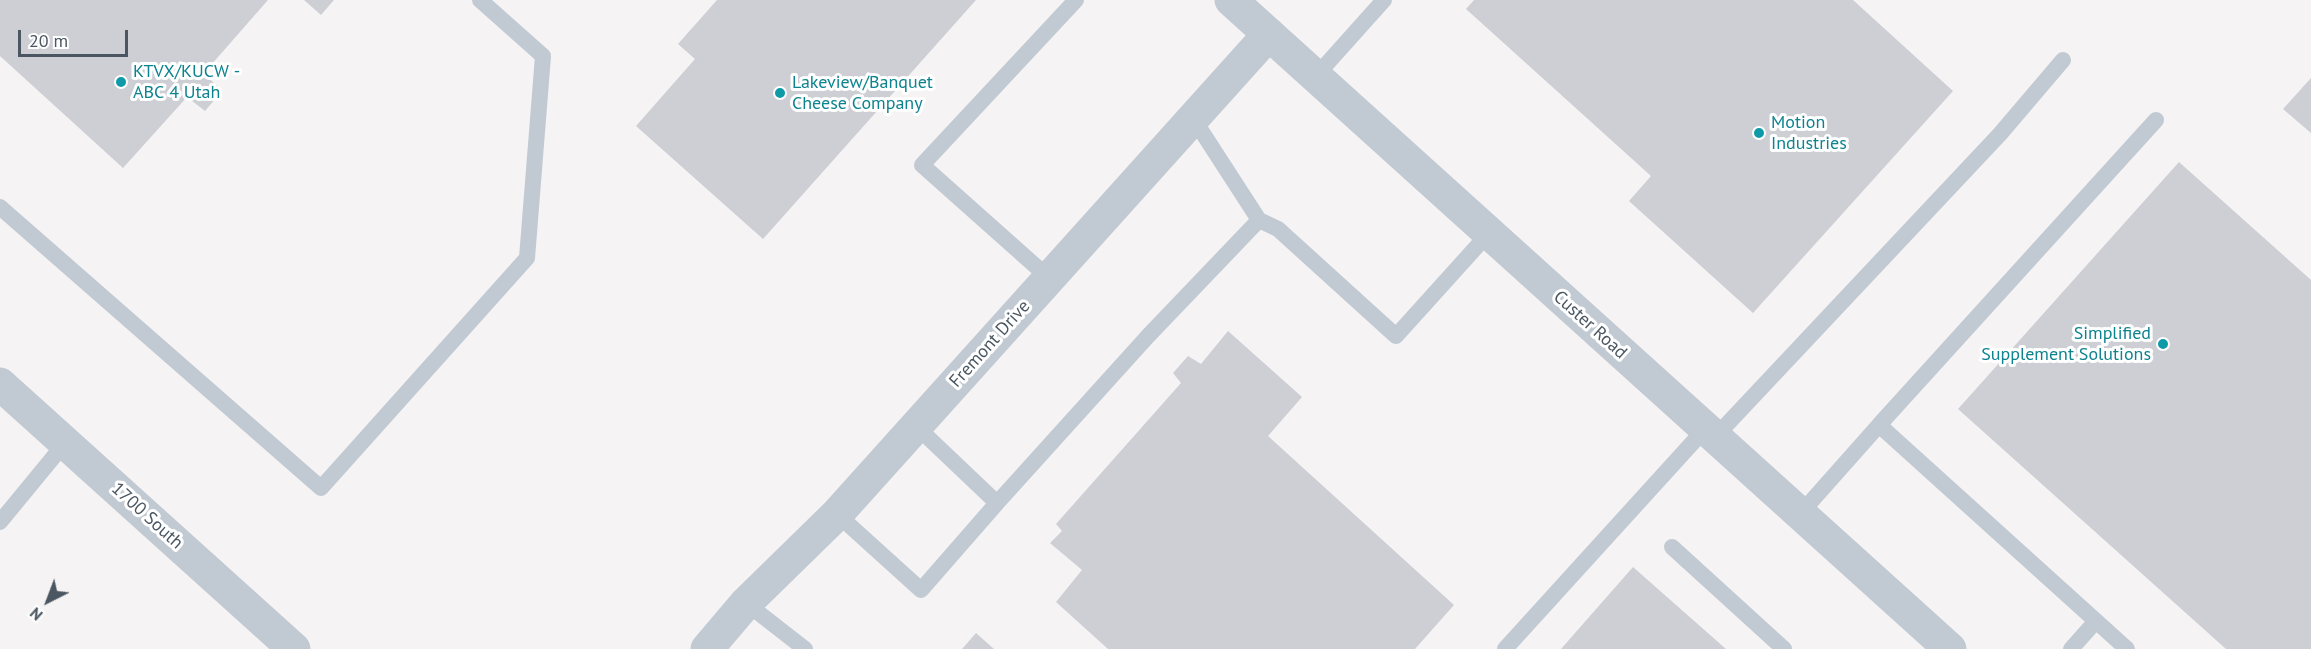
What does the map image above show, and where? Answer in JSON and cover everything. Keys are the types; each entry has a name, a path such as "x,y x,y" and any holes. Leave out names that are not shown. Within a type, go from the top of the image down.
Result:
{"street":[{"name":"Custer Road","path":"1231,0 1950,649"},
{"name":"Fremont Drive","path":"707,649 746,603 837,514 1269,34"},
{"name":"1700 South","path":"0,384 294,649"}],"lane":[{"path":"0,207 321,488 527,258 543,56 480,0"},
{"path":"1049,278 922,165 1076,0"},
{"path":"1315,77 1384,0"},
{"path":"1505,649 1710,433 2000,134 2063,60"},
{"path":"1193,118 1258,220 1278,229 1396,336 1489,233"},
{"path":"1800,514 2156,120"},
{"path":"837,514 921,590 1148,336 1258,220"},
{"path":"1879,425 2127,649"},
{"path":"916,426 997,503"},
{"path":"0,522 65,443"},
{"path":"1672,547 1784,649"},
{"path":"746,603 805,649"},
{"path":"2071,649 2096,621"}],"building":[{"name":"KTVX/KUCW - ABC 4 Utah","path":"0,0 268,0 204,73 222,91 205,111 187,97 123,168 0,56"},
{"path":"304,0 334,0 321,15"},
{"name":"Lakeview/Banquet Cheese Company","path":"717,0 976,0 763,239 636,126 695,59 678,44"},
{"name":"Motion Industries","path":"1474,0 1853,0 1953,91 1753,313 1629,201 1651,176 1466,9"},
{"path":"2311,78 2311,133 2283,109"},
{"name":"Simplified Supplement Solutions","path":"2179,162 2311,280 2311,649 2226,649 1958,409"},
{"path":"1228,331 1302,397 1268,436 1454,605 1415,649 1108,649 1056,602 1082,570 1050,543 1062,531 1056,524 1181,383 1173,373 1188,356 1201,364"},
{"path":"1633,567 1726,649 1561,649"},
{"path":"976,633 994,649 962,649"}],"place":[{"name":"KTVX/KUCW - ABC 4 Utah","path":"121,82"},
{"name":"Lakeview/Banquet Cheese Company","path":"780,93"},
{"name":"Motion Industries","path":"1759,133"},
{"name":"Simplified Supplement Solutions","path":"2163,344"}]}
